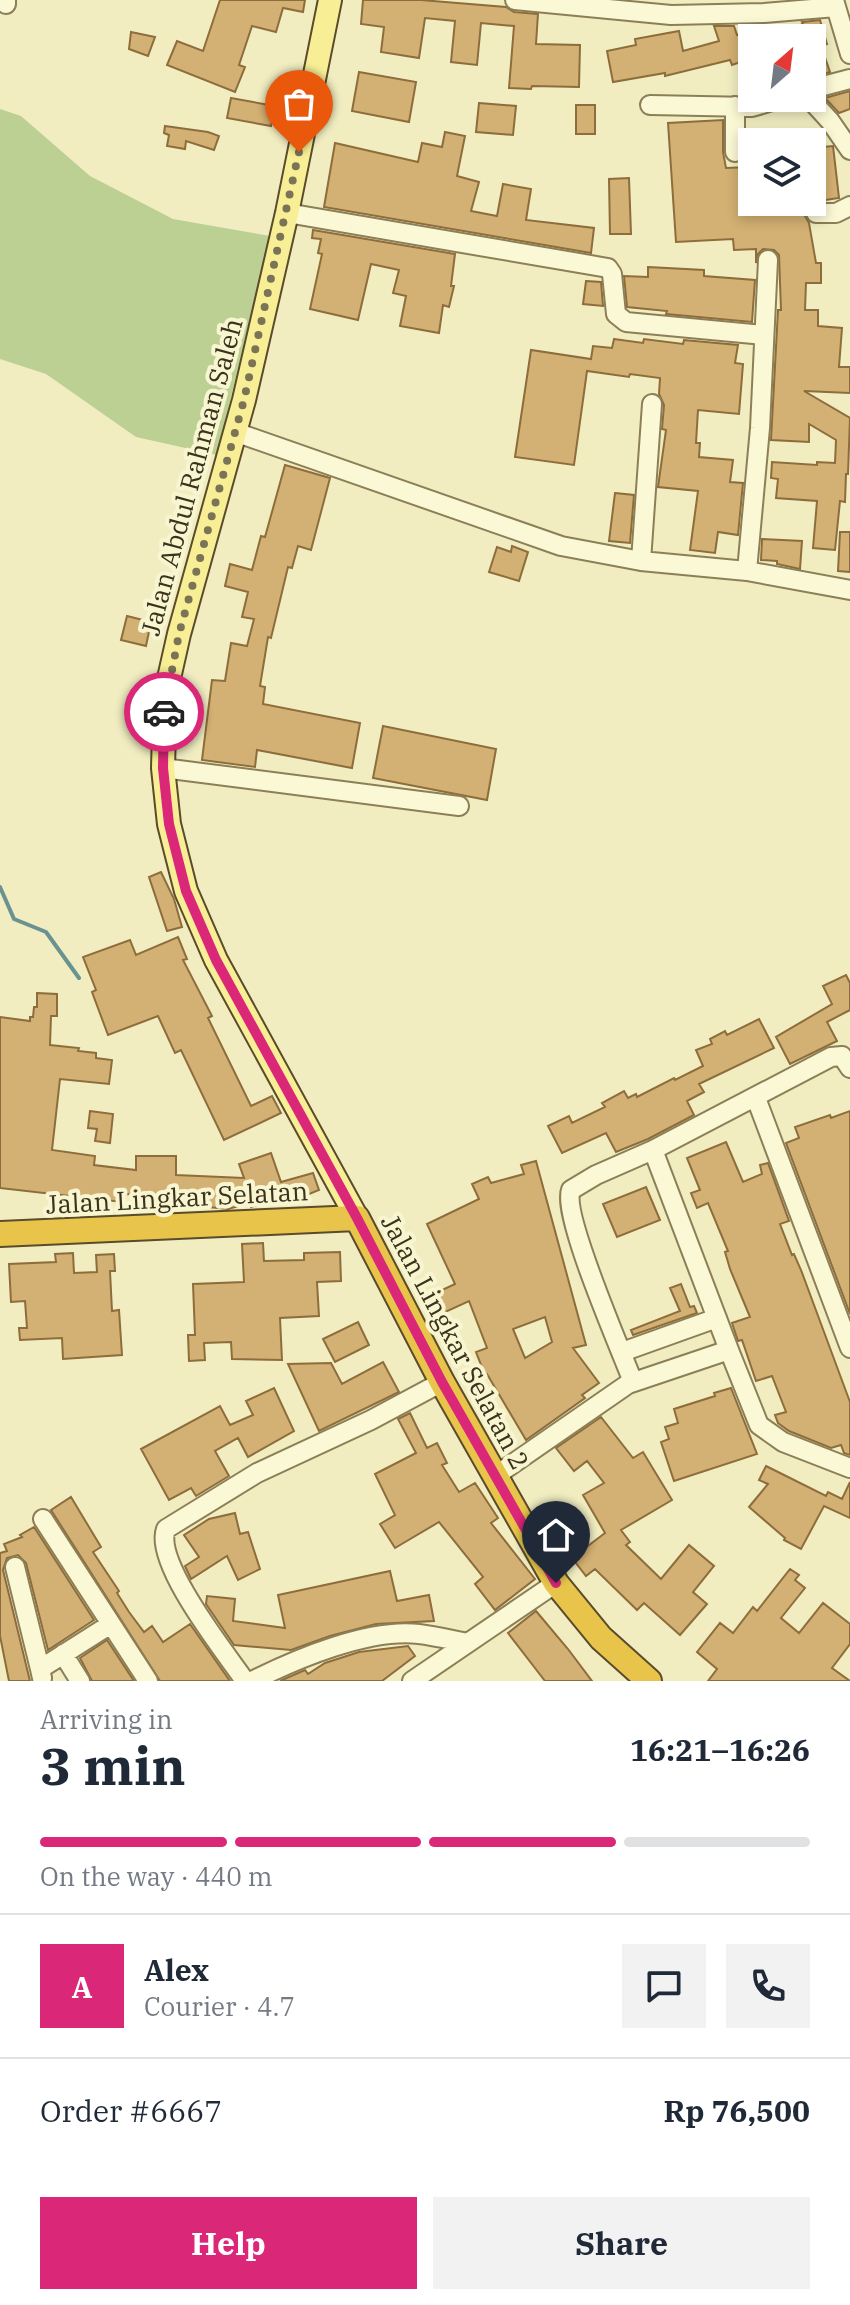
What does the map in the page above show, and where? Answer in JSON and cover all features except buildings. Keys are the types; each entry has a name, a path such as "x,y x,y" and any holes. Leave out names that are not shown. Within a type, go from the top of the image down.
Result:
{"highway":[{"name":"Jalan Lingkar Selatan","path":"0,1234 357,1218"},
{"name":"Jalan Lingkar Selatan 2","path":"357,1218 442,1382 556,1583 601,1638 649,1681"}],"main road":[{"name":"Jalan Abdul Rahman Saleh","path":"330,0 287,213 235,432 165,696 163,768 169,824 186,891 216,960 357,1218"}],"street":[{"path":"515,0 671,15 764,13 835,4 850,54"},
{"path":"826,85 850,79"},
{"path":"650,105 738,106"},
{"path":"735,106 735,152"},
{"path":"822,112 850,150"},
{"path":"826,213 836,213 850,206"},
{"path":"287,213 608,268 612,274 616,314 626,322 764,335"},
{"path":"747,571 760,428 768,260"},
{"path":"641,561 652,404"},
{"path":"235,432 561,546 641,561 747,571 850,590"},
{"path":"163,768 459,806"},
{"path":"633,1382 582,1248 568,1201 571,1190 837,1055 842,1056 850,1068"},
{"path":"756,1098 850,1348"},
{"path":"653,1150 759,1425 783,1442 850,1468"},
{"path":"622,1352 717,1318"},
{"path":"495,1476 633,1382 729,1350"},
{"path":"245,1681 181,1587 164,1547 166,1529 257,1473 371,1420 442,1382"},
{"path":"43,1519 148,1681"},
{"path":"15,1567 42,1675"},
{"path":"412,1681 556,1583"},
{"path":"42,1675 63,1654 111,1624"},
{"path":"252,1681 296,1659 389,1635 417,1633 468,1643"},
{"path":"63,1654 80,1681"}],"green space":[{"path":"0,109 21,116 90,176 173,219 270,236 217,455 136,437 46,374 0,359"}],"waterway":[{"path":"0,887 14,919 46,932 79,978"}],"way so far":[{"path":"164,712 179,634 244,400 299,152"}],"route":[{"path":"164,712 163,768 169,824 186,891 216,960 357,1218 442,1382 556,1583"}]}
